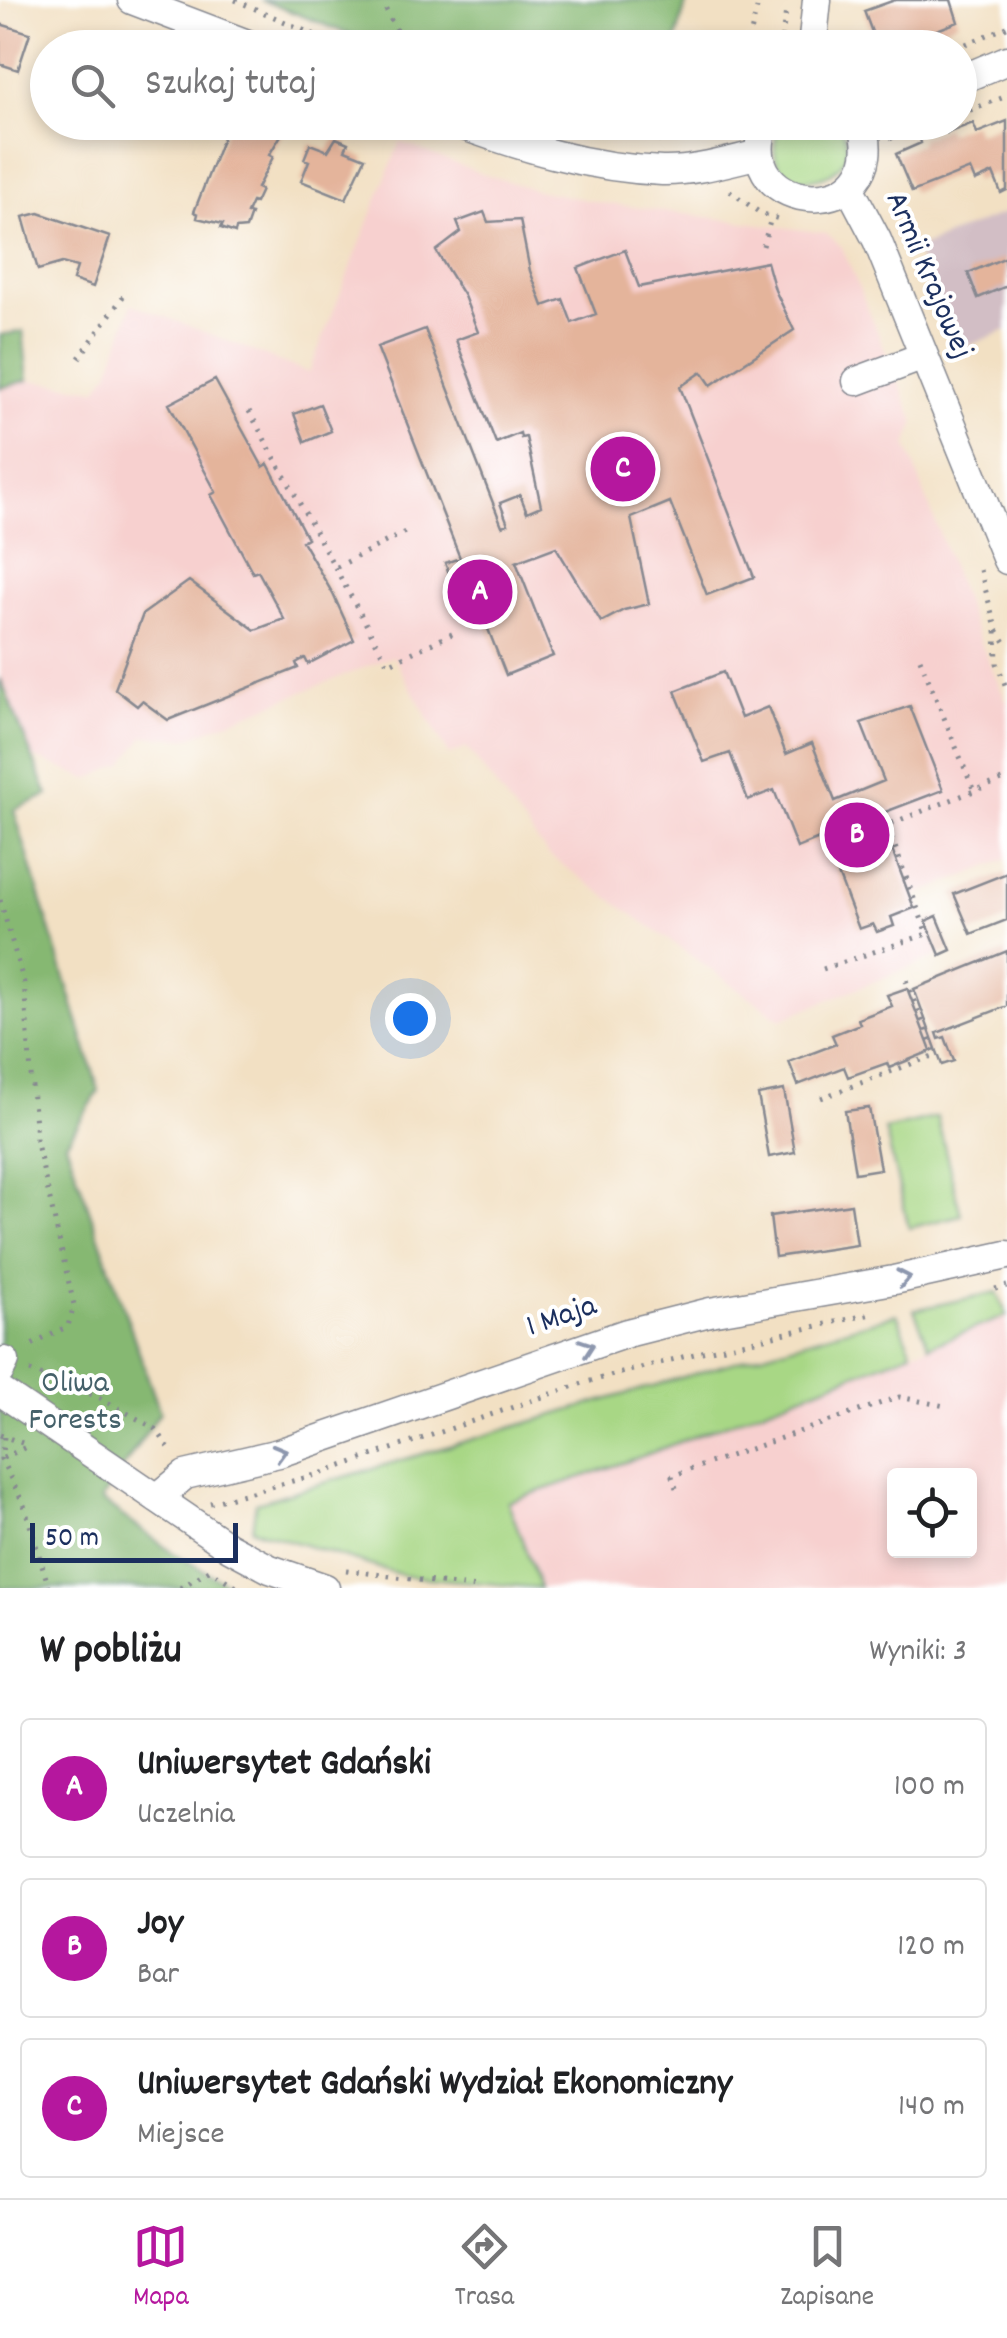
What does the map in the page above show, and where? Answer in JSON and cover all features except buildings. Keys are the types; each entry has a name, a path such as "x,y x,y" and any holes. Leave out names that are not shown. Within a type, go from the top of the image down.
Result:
{"street":[{"path":"132,0 211,30"},
{"path":"814,30 817,0"},
{"path":"977,73 1007,60"},
{"path":"504,140 595,165 665,171 760,154 760,140"},
{"name":"Armii Krajowej","path":"760,154 774,183 803,199 819,200 848,187 864,164 866,140"},
{"name":"Armii Krajowej","path":"848,187 866,214 1007,560"},
{"path":"857,381 924,356"},
{"name":"1 Maja","path":"157,1498 185,1476 278,1453 627,1333 710,1312 894,1280 1007,1255"},
{"path":"0,1390 229,1547 270,1569 328,1576"}],"path":[{"path":"236,0 304,30"},
{"path":"381,0 395,30"},
{"path":"752,30 759,0"},
{"path":"782,30 791,0"},
{"path":"977,39 1007,27"},
{"path":"977,107 1007,96"},
{"path":"764,246 771,218"},
{"path":"79,358 128,292"},
{"path":"249,411 388,664 454,633"},
{"path":"338,567 405,532"},
{"path":"1007,645 996,628 997,663 1007,690"},
{"path":"920,659 974,791"},
{"path":"877,829 1007,778"},
{"path":"823,968 927,934 887,826"},
{"path":"0,900 24,983 36,1140 74,1305 68,1326 3,1366"},
{"path":"821,1098 936,1055 906,980"},
{"path":"990,1290 1007,1286"},
{"path":"218,1516 202,1505 319,1474 583,1383 888,1310"},
{"path":"59,1382 100,1398 156,1429 176,1458 157,1458"},
{"path":"676,1488 672,1476 899,1397 945,1406"},
{"path":"4,1436 1,1459 24,1505 49,1588"},
{"path":"1,1459 28,1446"},
{"path":"180,1588 210,1570 238,1588"},
{"path":"328,1576 362,1574 476,1588"}],"shaded area":[{"path":"400,142 536,190 602,203 826,233 842,247 915,422 907,446 975,630 1007,703 1007,859 916,895 940,955 781,1019 547,854 467,748 449,755 393,656 187,738 144,736 123,764 88,779 31,756 0,678 0,388 28,380 97,389 110,371 132,304 309,373"},
{"path":"1007,212 1007,330 956,351 915,249"},
{"path":"1007,1316 1007,1588 540,1588 507,1502 643,1456"}],"green space":[{"path":"261,0 687,0 679,30 338,30"},
{"path":"776,140 847,143 844,159 834,171 819,178 803,179 788,175 778,164"},
{"path":"23,331 28,380 0,388 0,335"},
{"name":"Oliwa Forests","path":"0,678 48,795 14,810 99,1091 66,1143 160,1412 101,1500 173,1553 235,1588 0,1588"},
{"path":"937,1117 961,1215 909,1228 885,1130"},
{"path":"997,1292 1007,1316 929,1346 914,1310"},
{"path":"897,1314 912,1352 643,1456 508,1502 540,1588 405,1576 252,1529 256,1503"}],"place":[{"name":"Uniwersytet Gdański Wydział Ekonomiczny","path":"623,469"},
{"name":"Uniwersytet Gdański","path":"480,592"},
{"name":"Joy","path":"857,835"}]}
